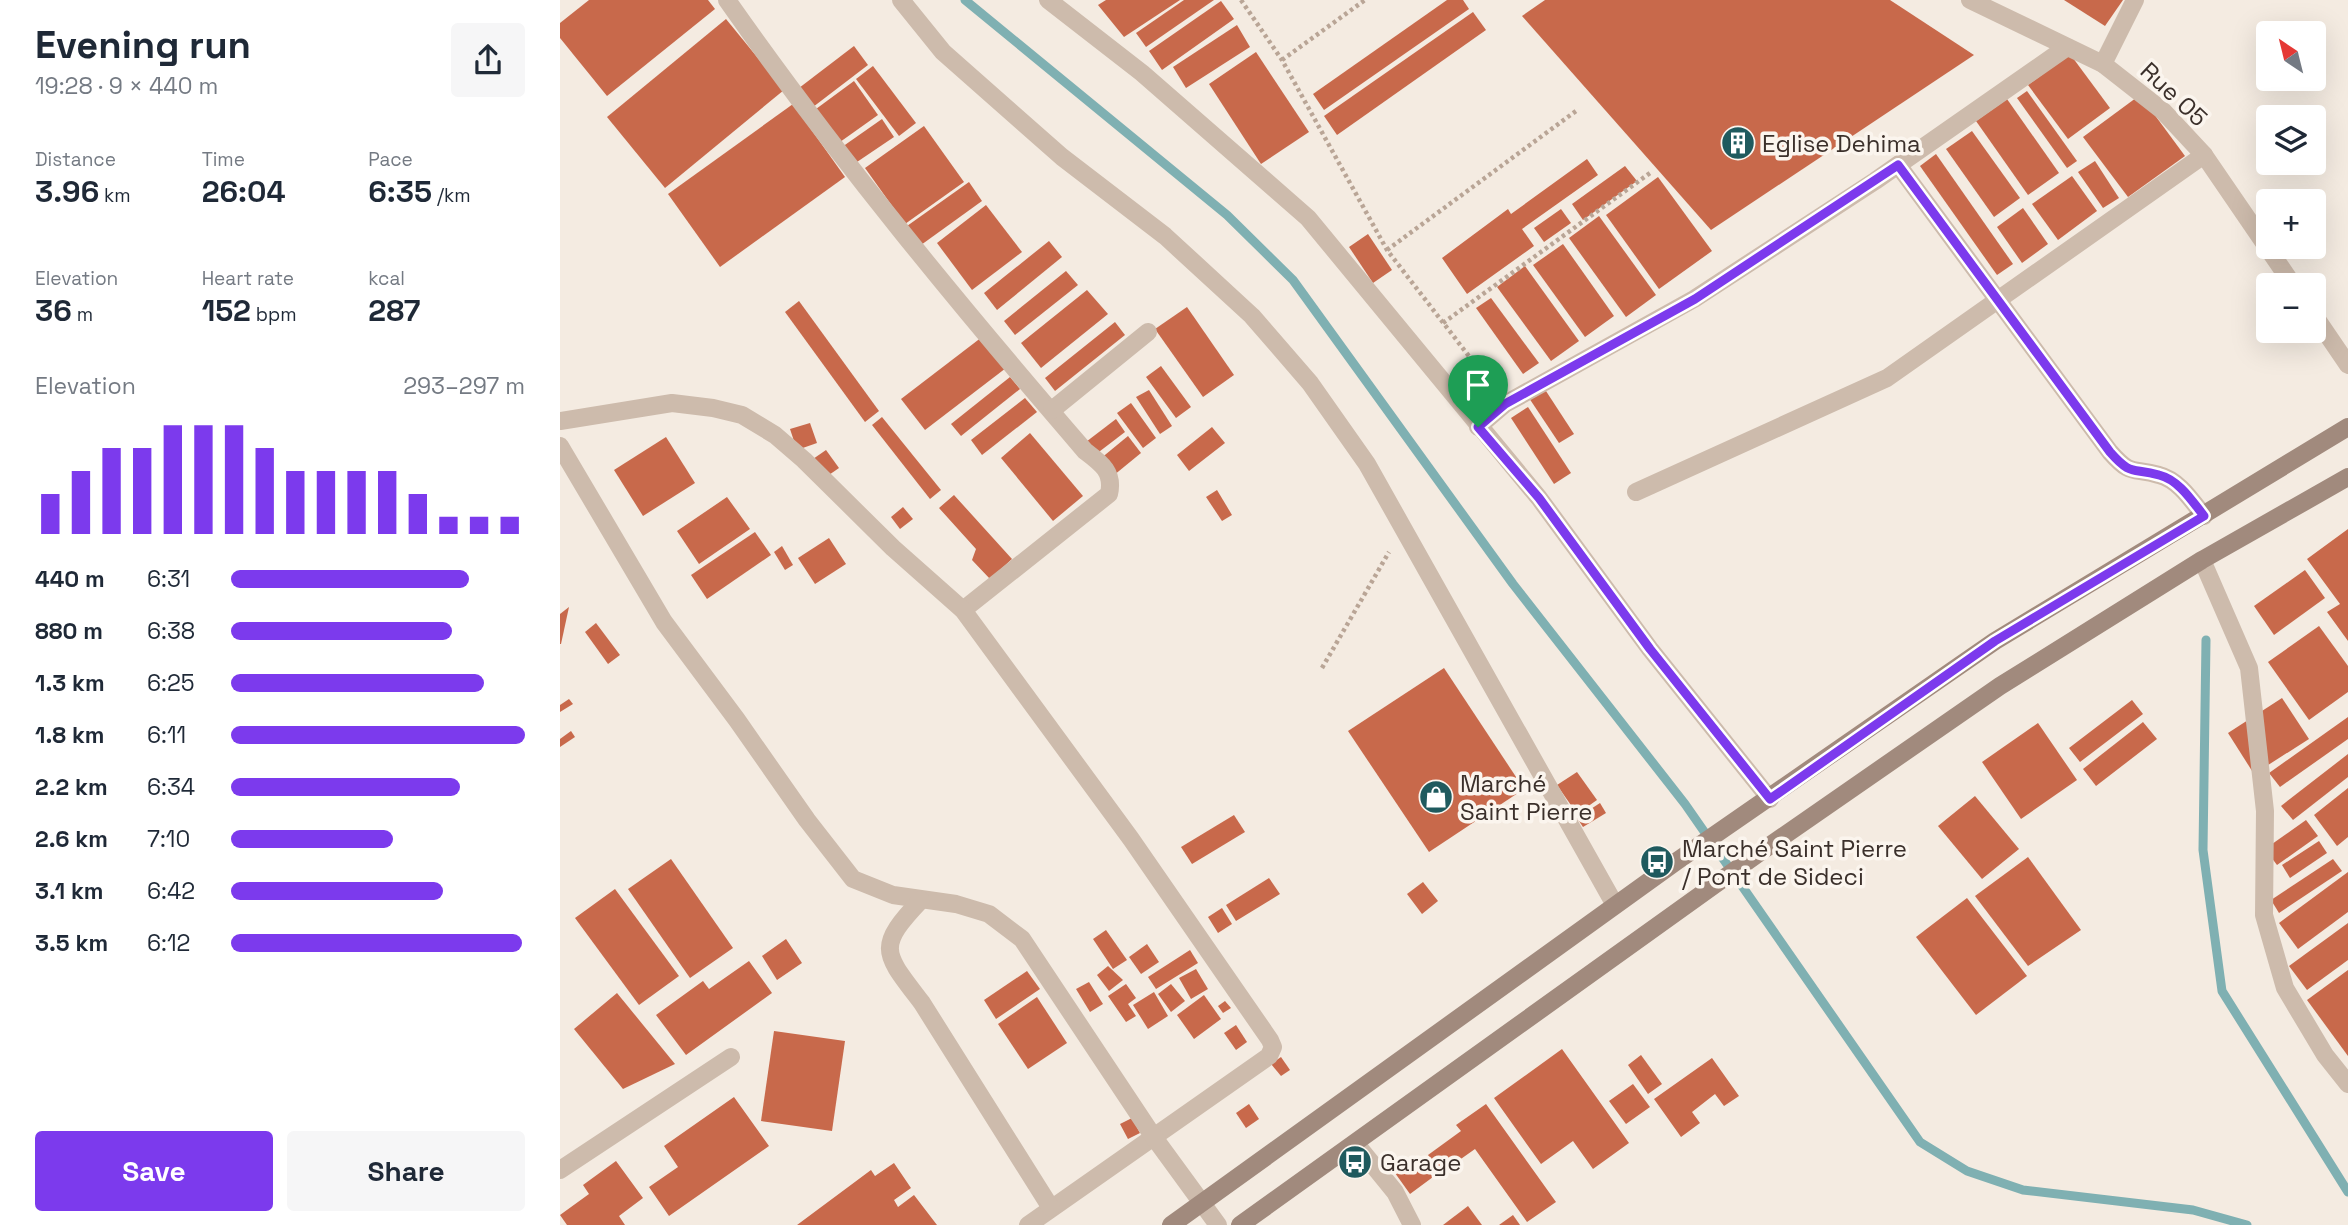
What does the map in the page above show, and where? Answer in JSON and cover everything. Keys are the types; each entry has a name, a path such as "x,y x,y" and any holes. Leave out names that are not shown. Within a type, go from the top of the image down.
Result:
{"main road":[{"path":"1171,1225 1677,861 1995,641 2348,427"},
{"path":"1241,1225 1701,894 2000,686 2202,560 2348,477"}],"street":[{"path":"727,0 772,64 928,265 1085,451 1108,472 1112,482 1109,494 963,610"},
{"path":"901,0 943,52 1062,157 1165,236 1252,316 1310,383 1360,454 1507,709 1615,905"},
{"path":"1048,0 1142,73 1308,218 1539,498 1650,649 1770,799"},
{"name":"Rue O5","path":"1970,0 2103,64 2162,111 2204,155 2285,273"},
{"path":"2103,64 2135,0"},
{"path":"1478,427 1505,404 1695,299 1898,165 2067,47"},
{"path":"1636,492 1887,378 2204,155"},
{"path":"1898,165 2121,464 2131,471 2169,479 2204,516"},
{"path":"1052,410 1148,332"},
{"path":"2326,333 2348,365"},
{"path":"560,421 672,403 742,415 775,435 804,460 893,548 963,610 1131,839 1273,1048 1269,1056 1028,1225"},
{"path":"560,446 664,622 853,879 893,895 956,904 989,914 1022,939 1153,1136 1200,1204 1218,1225"},
{"path":"2202,560 2249,668 2265,811 2264,915 2285,988 2325,1055 2348,1084"},
{"path":"921,900 891,935 889,950 899,973 922,1003 1051,1208"},
{"path":"560,1170 732,1057"},
{"path":"1356,1144 1395,1192 1412,1225"}],"path":[{"path":"1241,0 1282,60 1387,250 1505,404"},
{"path":"1282,60 1365,0"},
{"path":"1387,250 1576,111"},
{"path":"1443,323 1650,173"},
{"path":"1322,668 1402,530"}],"building":[{"path":"589,0 708,0 715,9 607,96 560,38 560,23"},
{"path":"1106,0 1180,0 1124,37 1098,5"},
{"path":"1184,0 1214,0 1146,47 1136,33"},
{"path":"1447,0 1463,0 1469,9 1324,110 1313,94"},
{"name":"Eglise Dehima","path":"1545,0 1890,0 1974,55 1711,230 1522,16"},
{"path":"2064,0 2123,0 2105,26"},
{"path":"1221,1 1234,19 1162,70 1149,51"},
{"path":"1473,12 1486,30 1337,135 1324,116"},
{"path":"726,19 784,90 665,188 607,117"},
{"path":"1237,25 1250,47 1186,88 1173,67"},
{"path":"854,46 868,65 813,107 799,88"},
{"path":"1256,52 1309,132 1261,164 1209,84"},
{"path":"2070,54 2110,108 2068,139 2028,85"},
{"path":"873,66 916,123 899,136 856,79"},
{"path":"854,81 878,115 840,142 816,109"},
{"path":"2027,91 2077,161 2067,168 2017,98"},
{"path":"2140,95 2185,156 2128,197 2083,137"},
{"path":"2007,99 2059,173 2028,195 1976,121"},
{"path":"793,104 845,177 720,267 668,194"},
{"path":"882,119 894,137 854,164 842,147"},
{"path":"924,126 964,182 905,224 865,168"},
{"path":"1972,131 2020,198 1994,217 1946,149"},
{"path":"1936,154 2013,264 1997,275 1920,166"},
{"path":"1587,159 1598,175 1522,229 1534,246 1467,294 1442,258 1508,209 1511,214"},
{"path":"2095,161 2119,198 2103,208 2078,172"},
{"path":"1625,166 1637,181 1583,220 1572,204"},
{"path":"2072,176 2097,211 2058,240 2032,204"},
{"path":"1658,177 1712,251 1659,289 1606,215"},
{"path":"969,182 982,201 921,245 907,226"},
{"path":"986,205 1022,252 972,290 937,243"},
{"path":"2023,208 2048,244 2022,263 1997,227"},
{"path":"1561,209 1571,223 1544,242 1534,228"},
{"path":"1599,216 1656,295 1626,317 1569,238"},
{"path":"1368,234 1392,270 1373,283 1349,247"},
{"path":"1049,241 1062,257 997,310 984,293"},
{"path":"1563,244 1614,316 1585,337 1533,265"},
{"path":"1525,266 1579,341 1551,361 1497,287"},
{"path":"1066,271 1078,285 1015,335 1004,321"},
{"path":"1087,290 1108,314 1041,368 1021,343"},
{"path":"1491,298 1539,363 1523,374 1476,308"},
{"path":"799,301 879,411 865,422 785,312"},
{"path":"1187,307 1234,375 1203,397 1155,329"},
{"path":"1115,322 1125,335 1055,391 1045,378"},
{"path":"982,337 1006,368 925,430 901,399"},
{"path":"1161,366 1191,407 1176,418 1146,377"},
{"path":"1010,377 1020,389 961,436 951,424"},
{"path":"1544,388 1574,434 1559,443 1529,398"},
{"path":"1149,390 1172,426 1160,434 1136,397"},
{"path":"1025,398 1037,412 982,455 971,440"},
{"path":"1131,403 1156,438 1143,448 1117,413"},
{"path":"1528,407 1571,473 1554,484 1511,418"},
{"path":"882,417 941,490 930,499 872,425"},
{"path":"1116,419 1125,432 1091,458 1082,445"},
{"path":"810,423 817,443 797,450 790,429"},
{"path":"1212,427 1225,443 1189,471 1177,455"},
{"path":"1030,433 1083,496 1053,521 1001,458"},
{"path":"1128,436 1141,453 1108,480 1094,464"},
{"path":"666,437 695,483 643,516 614,470"},
{"path":"826,450 839,468 826,477 813,459"},
{"path":"1217,490 1232,515 1222,521 1206,497"},
{"path":"954,495 1012,559 990,579 972,560 976,549 939,508"},
{"path":"727,497 750,529 699,564 677,531"},
{"path":"903,507 913,519 900,529 891,517"},
{"path":"2348,529 2348,641 2327,612 2340,604 2307,559"},
{"path":"755,532 771,555 707,599 691,575"},
{"path":"829,538 846,564 815,584 798,558"},
{"path":"782,546 793,565 785,570 774,552"},
{"path":"2305,570 2325,598 2274,635 2254,606"},
{"path":"569,607 561,644 560,644 560,614"},
{"path":"596,623 620,655 608,664 585,632"},
{"path":"2319,626 2348,666 2348,692 2309,720 2268,662"},
{"path":"1444,668 1524,789 1429,852 1348,731"},
{"path":"2282,698 2309,739 2254,774 2228,733"},
{"path":"569,699 573,704 560,712 560,705"},
{"path":"2132,700 2143,714 2080,762 2069,748"},
{"path":"2348,717 2348,739 2280,787 2269,773"},
{"path":"2143,722 2157,739 2096,786 2083,769"},
{"path":"2038,723 2077,780 2021,819 1982,762"},
{"path":"571,731 575,737 560,747 560,739"},
{"path":"2348,754 2348,777 2293,820 2281,806"},
{"path":"1577,772 1597,800 1577,814 1557,785"},
{"path":"2348,788 2348,837 2337,846 2314,815"},
{"path":"1975,796 2019,849 1982,879 1938,826"},
{"path":"1600,803 1606,813 1583,827 1577,818"},
{"path":"1234,815 1245,832 1192,864 1181,847"},
{"path":"2306,820 2318,836 2277,865 2265,849"},
{"path":"2319,841 2327,853 2290,878 2282,865"},
{"path":"2028,857 2081,930 2028,966 1975,896"},
{"path":"671,859 733,948 690,978 628,889"},
{"path":"2333,859 2342,871 2279,913 2271,900"},
{"path":"2348,872 2348,912 2298,949 2279,923"},
{"path":"1269,878 1280,894 1236,921 1226,905"},
{"path":"1423,882 1438,901 1422,914 1407,894"},
{"path":"615,889 679,976 639,1005 575,918"},
{"path":"1967,898 2027,976 1976,1015 1916,937"},
{"path":"1222,908 1232,924 1218,933 1208,917"},
{"path":"2348,923 2348,960 2307,990 2289,966"},
{"path":"1106,930 1127,960 1113,969 1093,939"},
{"path":"786,939 802,963 777,980 762,956"},
{"path":"1147,944 1159,962 1141,974 1129,957"},
{"path":"1190,950 1198,963 1156,989 1148,977"},
{"path":"749,961 772,993 686,1055 656,1015 703,981 709,989"},
{"path":"1108,966 1123,980 1109,991 1097,975"},
{"path":"1196,969 1208,989 1191,999 1179,978"},
{"path":"2348,970 2348,1056 2307,1000"},
{"path":"1027,971 1040,989 996,1019 984,1000"},
{"path":"1089,982 1103,1004 1090,1012 1076,989"},
{"path":"1126,984 1136,998 1128,1004 1136,1016 1126,1022 1108,996"},
{"path":"1171,984 1185,1001 1171,1012 1158,994"},
{"path":"1154,992 1168,1016 1148,1029 1133,1005"},
{"path":"617,993 675,1064 623,1089 574,1029"},
{"path":"1204,995 1221,1019 1194,1039 1177,1015"},
{"path":"1037,997 1067,1043 1028,1069 998,1024"},
{"path":"1225,1001 1231,1008 1223,1013 1218,1006"},
{"path":"1236,1025 1247,1042 1236,1050 1224,1033"},
{"path":"774,1031 845,1041 832,1131 761,1121"},
{"path":"1562,1049 1629,1143 1593,1169 1573,1141 1541,1164 1494,1098"},
{"path":"1641,1055 1662,1084 1648,1094 1628,1065"},
{"path":"1281,1057 1290,1070 1281,1076 1271,1064"},
{"path":"1712,1058 1739,1096 1724,1106 1715,1094 1692,1112 1700,1123 1681,1137 1654,1099"},
{"path":"1633,1084 1650,1107 1626,1124 1609,1101"},
{"path":"734,1097 769,1146 669,1216 649,1187 678,1167 664,1146"},
{"path":"1249,1104 1259,1119 1246,1128 1236,1113"},
{"path":"1486,1104 1556,1202 1527,1222 1475,1149 1441,1173 1428,1155 1461,1131 1456,1125"},
{"path":"1132,1118 1140,1133 1128,1139 1120,1124"},
{"path":"1418,1157 1433,1177 1410,1194 1395,1173"},
{"path":"616,1161 643,1198 619,1216 625,1225 567,1225 560,1215 589,1194 583,1185"},
{"path":"894,1163 911,1188 894,1200 898,1207 914,1195 937,1225 797,1225 871,1170 875,1176"},
{"path":"1468,1206 1482,1225 1443,1225"},
{"path":"1513,1215 1520,1225 1499,1225"}],"waterway":[{"path":"965,0 1227,215 1293,280 1513,584 1685,804 1920,1142 1967,1171 2023,1190 2193,1210 2247,1225"},
{"path":"2206,640 2203,850 2222,991 2348,1192"}],"place":[{"name":"Eglise Dehima","path":"1738,143"},
{"name":"Marché Saint Pierre","path":"1436,797"},
{"name":"Marché Saint Pierre / Pont de Sideci","path":"1657,862"},
{"name":"Garage","path":"1355,1162"}],"route":[{"path":"1898,165 2110,452 2131,471 2169,479 2204,516 1995,641 1770,799 1650,649 1539,498 1478,427 1505,404 1606,351 1695,299 1898,165"}]}
